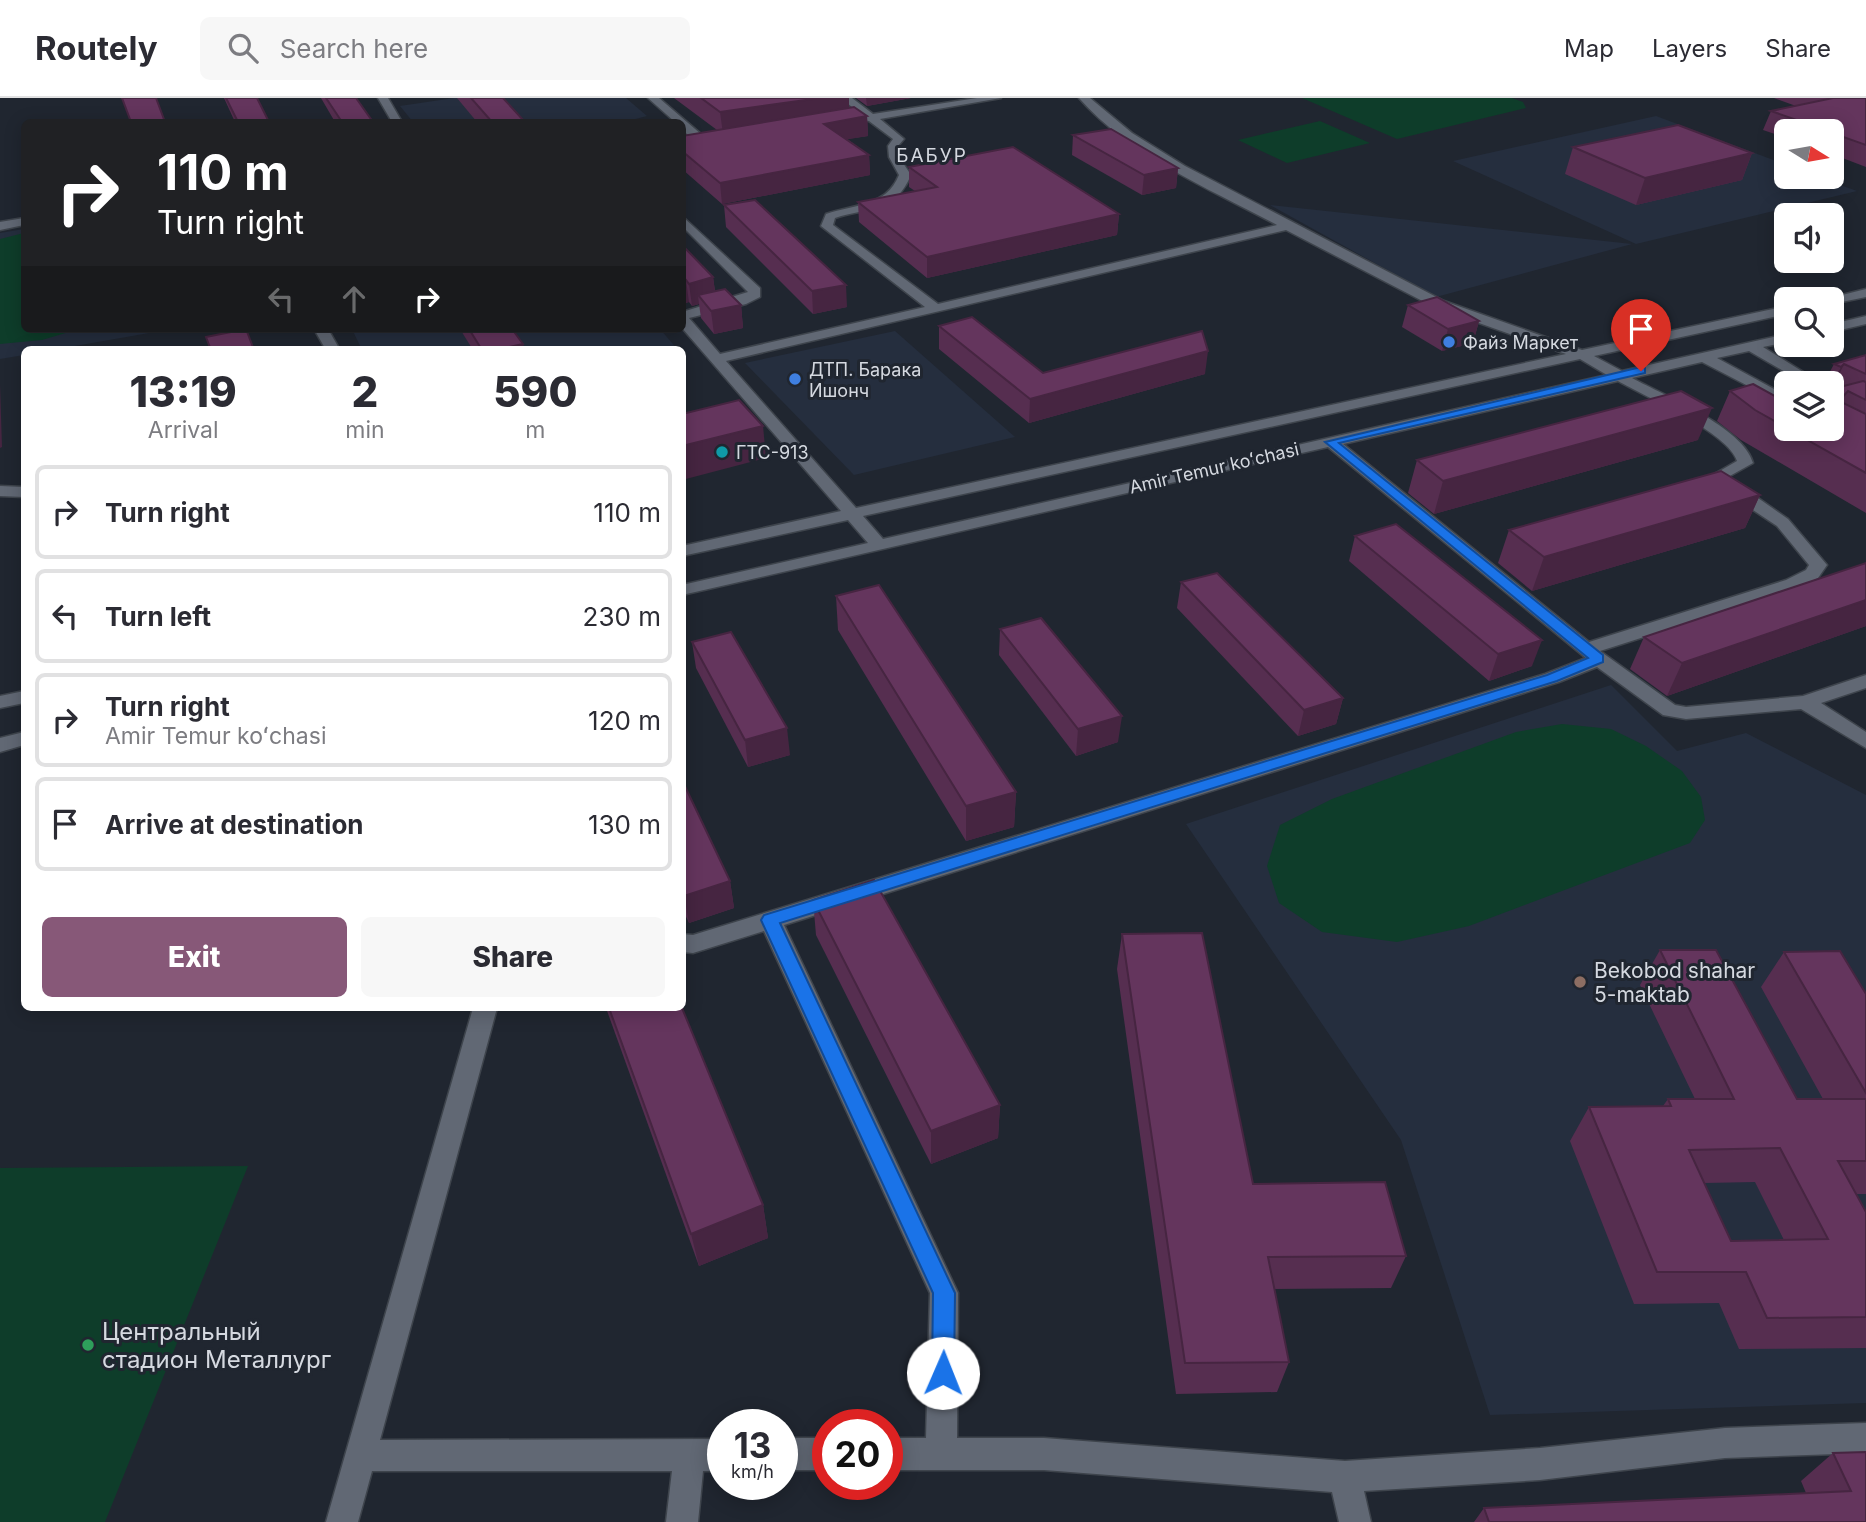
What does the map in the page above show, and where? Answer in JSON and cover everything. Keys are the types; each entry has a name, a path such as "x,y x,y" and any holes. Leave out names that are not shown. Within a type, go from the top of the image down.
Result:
{"street":[{"path":"383,98 395,119"},
{"path":"653,98 677,119"},
{"path":"846,98 866,118 898,139 893,146 894,157 905,175 900,191 890,201 830,216 827,226 935,308"},
{"path":"866,118 996,98"},
{"path":"686,943 693,944 1552,678 1592,654 1792,584 1812,574 1818,565 1807,548 1770,513 1724,485 1718,476 1745,463 1742,452 1726,436 1582,355 1439,304 1289,226 1170,161 1098,113 1084,98"},
{"path":"686,126 705,143"},
{"path":"686,147 718,141"},
{"path":"0,226 21,222"},
{"path":"686,223 754,289 755,294 741,301 686,317"},
{"path":"717,359 1289,226"},
{"path":"1844,298 1866,293"},
{"name":"Amir Temur koʻchasi","path":"686,550 1774,313"},
{"path":"1844,325 1866,320"},
{"path":"686,323 879,545"},
{"name":"Amir Temur koʻchasi","path":"686,589 1774,341"},
{"path":"1751,346 1794,371"},
{"path":"1704,357 1774,395"},
{"path":"1331,442 1592,654 1670,711 1732,710 1805,702 1866,681"},
{"path":"0,491 21,492"},
{"path":"0,702 21,698"},
{"path":"1805,702 1866,741"},
{"path":"0,745 21,740"},
{"path":"770,920 944,1293 941,1454"},
{"path":"342,1522 484,1011"},
{"path":"903,1454 1044,1454 1345,1477 1540,1464 1725,1443 1866,1438"},
{"path":"682,1522 689,1455"},
{"path":"360,1456 707,1455"},
{"path":"1345,1477 1355,1522"}],"shaded area":[{"path":"454,98 626,98 647,116 636,119 411,119 400,106"},
{"path":"1656,116 1774,160 1774,189 1844,189 1844,186 1857,191 1807,203 1774,203 1774,211 1636,244 1453,161"},
{"path":"1270,205 1632,244 1436,297"},
{"path":"21,230 21,333 149,333 75,346 21,346 21,356 0,359 0,233"},
{"path":"895,331 1015,437 854,475 745,363"},
{"path":"354,333 663,333 675,346 360,346"},
{"name":"Bekobod shahar 5-maktab","path":"1611,685 1677,751 1746,733 1866,795 1866,1403 1490,1415 1401,1140 1186,824"}],"green space":[{"path":"1302,98 1512,98 1523,102 1526,108 1397,139"},
{"path":"1320,121 1370,143 1287,163 1238,140"},
{"path":"21,234 21,333 66,333 42,340 0,344 0,239"},
{"path":"1562,724 1611,729 1646,746 1682,771 1701,797 1705,820 1690,843 1469,926 1397,942 1322,932 1279,903 1267,866 1280,825 1332,799 1516,732"},
{"name":"Центральный стадион Металлург","path":"248,1166 105,1522 0,1522 0,1168"}],"building":[{"path":"122,98 156,98 164,119 130,119"},
{"path":"226,98 257,98 268,119 236,119"},
{"path":"326,98 356,98 371,119 340,119"},
{"path":"471,98 503,98 522,119 489,119"},
{"path":"701,98 820,98 720,112"},
{"path":"1833,98 1866,98 1866,145 1844,137 1844,119 1794,119 1771,111"},
{"path":"854,107 867,116 824,124 869,155 720,183 686,154 686,135"},
{"path":"1678,125 1752,153 1645,178 1573,147"},
{"path":"1111,129 1178,168 1144,175 1073,135"},
{"path":"1013,147 1119,214 927,257 858,202 937,187 909,167"},
{"path":"755,200 846,285 812,291 724,205"},
{"path":"686,249 713,277 689,284 686,280"},
{"path":"725,289 741,305 711,311 698,295"},
{"path":"1437,297 1479,321 1448,329 1408,305"},
{"path":"972,317 1043,373 1202,331 1208,351 1030,399 939,326"},
{"path":"248,333 252,346 209,346 206,337"},
{"path":"471,333 515,333 523,344 514,346 480,346"},
{"path":"1866,355 1866,374 1844,364 1841,367 1834,364"},
{"path":"1866,382 1866,400 1848,391 1844,395 1844,386"},
{"path":"1753,384 1774,396 1774,421 1755,410 1730,391"},
{"path":"1681,391 1712,408 1443,481 1417,460"},
{"path":"739,400 763,426 686,445 686,413"},
{"path":"1844,403 1866,414 1866,473 1809,441 1844,441"},
{"path":"1721,471 1760,495 1544,557 1509,530"},
{"path":"1396,524 1542,640 1498,654 1355,536"},
{"path":"1866,563 1866,600 1682,663 1644,637"},
{"path":"1217,573 1343,698 1304,710 1181,582"},
{"path":"879,585 1016,792 966,806 836,596"},
{"path":"1041,618 1122,716 1078,729 1000,629"},
{"path":"731,632 787,728 745,740 692,642"},
{"path":"686,788 730,881 686,895"},
{"path":"874,880 1000,1105 931,1131 813,900"},
{"path":"1202,933 1253,1184 1385,1182 1406,1256 1268,1257 1289,1362 1185,1363 1122,934"},
{"path":"1660,950 1716,950 1797,1099 1866,1099 1866,1161 1838,1161 1866,1212 1866,1317 1767,1318 1746,1272 1657,1272 1589,1107 1671,1106 1668,1099 1734,1099","holes":["1780,1148 1828,1239 1731,1241 1689,1150"]},
{"path":"1840,951 1866,994 1866,1093 1784,952"},
{"path":"610,1011 683,1011 763,1205 691,1234"},
{"path":"1866,1452 1866,1522 1489,1522 1484,1508 1851,1491 1833,1453"}],"place":[{"name":"Файз Маркет","path":"1449,342"},
{"name":"ДТП. Барака Ишонч","path":"795,379"},
{"name":"ГТС-913","path":"722,452"},
{"name":"Bekobod shahar 5-maktab","path":"1580,982"},
{"name":"Центральный стадион Металлург","path":"88,1345"}],"district":[{"name":"БАБУР","path":"932,155"}],"route":[{"path":"943,1373 944,1293 770,920 1552,678 1598,659 1331,442 1641,371"}]}
